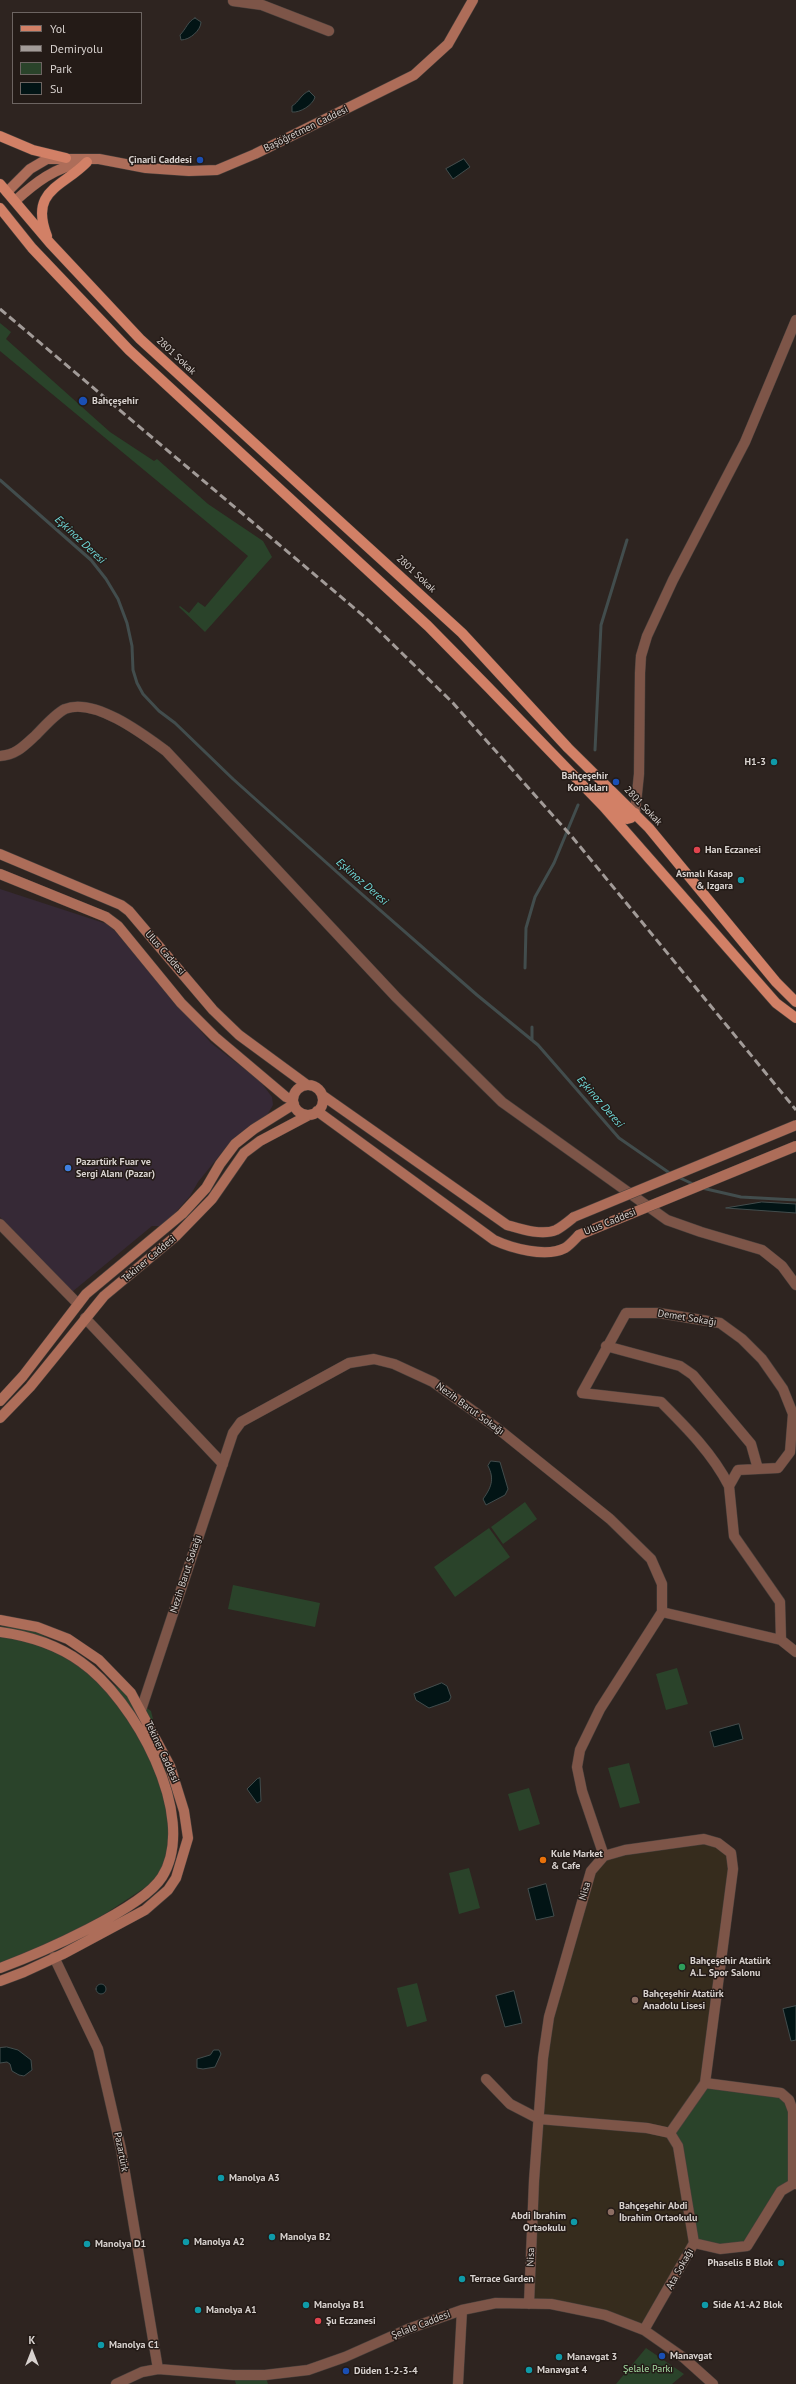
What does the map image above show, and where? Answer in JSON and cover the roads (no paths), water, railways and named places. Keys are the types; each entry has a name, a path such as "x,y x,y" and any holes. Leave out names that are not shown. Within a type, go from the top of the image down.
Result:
{"main road":[{"path":"0,136 33,150 66,158"},
{"path":"50,243 42,224 44,206 48,193 56,185 79,170 87,162"},
{"path":"0,184 4,195 2,211 32,248 129,350 428,626 589,791 776,1003 796,1018"},
{"path":"4,195 15,201"},
{"name":"2801 Sokak","path":"15,201 50,243 140,339 462,633 568,748 635,813 776,982 796,1002"},
{"path":"589,791 605,797 627,819 634,816 635,813"}],"street":[{"name":"Başöğretmen Caddesi","path":"4,195 19,178 38,163 47,159 99,159 146,168 189,171 217,170 255,154 414,74 448,44 473,0"},
{"path":"233,1 262,5 330,31"},
{"path":"15,201 45,175 71,165 99,159"},
{"path":"635,813 639,774 641,656 647,636 673,580 745,442 796,320"},
{"path":"0,756 18,752 63,710 74,706 85,706 103,712 146,736 176,761 396,997 502,1102 667,1220 701,1232 762,1250 782,1266 796,1285"},
{"name":"Ulus Caddesi","path":"0,854 121,905 129,911 213,1010 234,1030 307,1086 316,1088 322,1095 507,1225 525,1230 543,1232 556,1230 574,1217 796,1125"},
{"name":"Ulus Caddesi","path":"0,874 106,917 118,926 182,1003 215,1037 293,1102 300,1112 313,1113 494,1240 510,1248 549,1251 565,1248 579,1235 796,1146"},
{"path":"293,1102 299,1088 307,1086"},
{"path":"313,1113 322,1104 322,1095"},
{"name":"Tekiner Caddesi","path":"0,1401 23,1376 78,1304 95,1286 182,1214 206,1188 220,1164 235,1144 293,1102"},
{"name":"Tekiner Caddesi","path":"0,1418 30,1388 104,1296 187,1225 212,1200 241,1156 251,1146 313,1113"},
{"path":"0,1224 78,1304"},
{"name":"Demet Sokağı","path":"729,1486 738,1470 778,1468 790,1452 793,1414 783,1389 762,1359 742,1339 720,1323 659,1313 626,1313 606,1346 582,1393 661,1402 708,1454 721,1471 729,1486 734,1536 780,1602 781,1640"},
{"path":"85,1318 223,1464"},
{"path":"606,1346 680,1366 693,1375 751,1444 758,1469"},
{"name":"Nezih Barut Sokağı","path":"141,1710 233,1433 241,1422 258,1411 350,1363 374,1360 394,1364 433,1382 497,1428 610,1519 654,1564 662,1584 662,1612"},
{"path":"486,2079 510,2104 539,2119 648,2128 670,2133 705,2083 733,1869 731,1853 718,1843 704,1839 625,1850 604,1856 582,1791 577,1767 580,1750 600,1709 662,1612 781,1640 796,1652"},
{"name":"Tekiner Caddesi","path":"0,1620 53,1632 84,1648 115,1675 131,1693 167,1760 179,1790 188,1838 182,1864 168,1890 145,1910 59,1956 0,1981"},
{"name":"Tekiner Caddesi","path":"0,1632 46,1642 82,1663 107,1685 149,1749 167,1790 175,1834 171,1857 161,1878 140,1900 44,1951 0,1968"},
{"path":"134,1724 141,1710"},
{"name":"Nisa","path":"529,2304 543,2058 549,2017 591,1871 604,1856"},
{"name":"Pazartürk","path":"54,1945 98,2049 121,2149 158,2369"},
{"path":"694,2243 720,2249 747,2246 781,2191 795,2184 793,2112 789,2100 781,2092 705,2083"},
{"name":"Ata Sokağı","path":"644,2330 694,2243 678,2146 670,2133"},
{"name":"Şelale Caddesi","path":"116,2384 142,2372 158,2369 235,2380 308,2370 345,2357 408,2329 462,2310 496,2303 551,2304 605,2315 644,2330 684,2358 712,2384"},
{"path":"458,2384 462,2310"}],"water":[{"path":"195,18 201,22 201,25 191,36 181,40 180,35"},
{"path":"309,91 315,97 312,103 302,110 292,112 292,106"},
{"path":"464,159 470,167 453,179 446,169"},
{"path":"762,1202 796,1204 796,1213 726,1208"},
{"path":"491,1461 500,1462 508,1489 505,1495 486,1505 483,1499 488,1491 492,1479 488,1466"},
{"path":"442,1683 447,1686 451,1697 449,1701 429,1708 416,1700 414,1694"},
{"path":"739,1724 743,1739 714,1747 710,1732"},
{"path":"260,1778 261,1801 257,1803 247,1789"},
{"path":"546,1884 554,1916 536,1920 528,1889"},
{"path":"99,1984 103,1984 105,1985 105,1993 99,1994 96,1991 96,1987"},
{"path":"514,1991 522,2023 505,2027 496,1996"},
{"path":"796,2006 796,2040 791,2041 783,2009"},
{"path":"7,2047 18,2050 31,2060 32,2070 24,2076 19,2075 12,2071 10,2064 7,2062 0,2063 0,2048"},
{"path":"214,2050 219,2050 221,2054 215,2067 203,2069 197,2068 197,2059 210,2055"}],"waterway":[{"name":"Eşkinoz Deresi","path":"0,480 91,560 106,579 118,599 127,623 132,646 133,670 137,683 143,694 159,711 175,723 233,779 348,882 477,995 538,1045 619,1138 671,1174"},
{"path":"595,750 601,625 627,540"},
{"path":"525,968 526,928 535,897 554,863 578,805"},
{"path":"532,1027 532,1040"},
{"name":"Eşkinoz Deresi","path":"678,1177 695,1185"},
{"name":"Eşkinoz Deresi","path":"702,1188 741,1197 796,1200"}],"railway":[{"path":"0,309 366,618 453,703 573,838 796,1110"}],"place":[{"name":"Çinarli Caddesi","path":"200,160"},
{"name":"Bahçeşehir","path":"83,401"},
{"name":"H1-3","path":"774,762"},
{"name":"Bahçeşehir Konakları","path":"616,782"},
{"name":"Han Eczanesi","path":"697,850"},
{"name":"Asmalı Kasap & Izgara","path":"741,880"},
{"name":"Pazartürk Fuar ve Sergi Alanı (Pazar)","path":"68,1168"},
{"name":"Kule Market & Cafe","path":"543,1860"},
{"name":"Bahçeşehir Atatürk A.L. Spor Salonu","path":"682,1967"},
{"name":"Bahçeşehir Atatürk Anadolu Lisesi","path":"635,2000"},
{"name":"Manolya A3","path":"221,2178"},
{"name":"Bahçeşehir Abdi İbrahim Ortaokulu","path":"611,2212"},
{"name":"Abdi İbrahim Ortaokulu","path":"574,2222"},
{"name":"Manolya B2","path":"272,2237"},
{"name":"Manolya A2","path":"186,2242"},
{"name":"Manolya D1","path":"87,2244"},
{"name":"Phaselis B Blok","path":"781,2263"},
{"name":"Terrace Garden","path":"462,2279"},
{"name":"Manolya B1","path":"306,2305"},
{"name":"Side A1-A2 Blok","path":"705,2305"},
{"name":"Manolya A1","path":"198,2310"},
{"name":"Şu Eczanesi","path":"318,2321"},
{"name":"Manolya C1","path":"101,2345"},
{"name":"Manavgat","path":"662,2356"},
{"name":"Manavgat 3","path":"559,2357"},
{"name":"Manavgat 4","path":"529,2370"},
{"name":"Düden 1-2-3-4","path":"346,2371"}],"park label":[{"name":"Şelale Parkı","path":"648,2369"}]}
